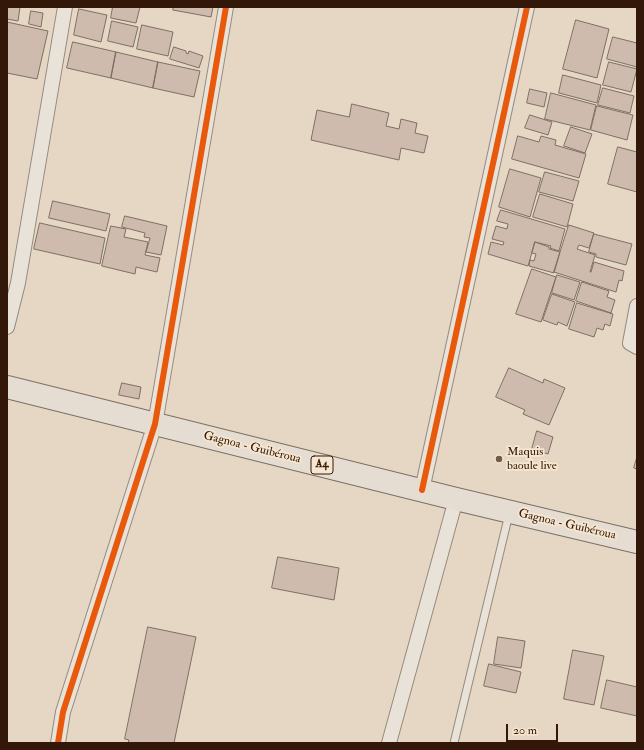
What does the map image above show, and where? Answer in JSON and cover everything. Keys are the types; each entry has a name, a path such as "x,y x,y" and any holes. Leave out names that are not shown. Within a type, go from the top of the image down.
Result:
{"main road":[{"name":"Gagnoa - Guibéroua","path":"7,387 456,499 637,542"}],"street":[{"path":"7,327 18,283 65,7"},
{"path":"58,743 63,712 155,424 226,7"},
{"path":"422,490 527,7"},
{"path":"637,306 630,343 637,347"},
{"path":"389,743 456,499"}],"lane":[{"path":"454,743 510,512"}],"building":[{"path":"7,7 20,7 18,21 7,19"},
{"path":"113,7 140,7 136,23 111,18"},
{"path":"174,7 213,7 211,17 173,10"},
{"path":"79,9 107,15 101,42 74,35"},
{"path":"31,11 43,13 41,27 29,24"},
{"path":"576,20 609,29 597,78 563,69"},
{"path":"112,21 138,27 133,47 108,41"},
{"path":"7,22 48,31 37,79 7,73"},
{"path":"142,25 173,32 168,56 137,49"},
{"path":"613,37 637,43 637,67 607,59"},
{"path":"73,42 116,52 111,78 67,68"},
{"path":"174,47 186,51 188,54 189,51 203,56 199,68 170,59"},
{"path":"116,52 158,62 153,88 111,78"},
{"path":"158,62 200,71 194,97 153,88"},
{"path":"609,62 637,69 631,92 603,85"},
{"path":"563,75 601,85 597,103 559,93"},
{"path":"603,88 634,96 630,113 598,105"},
{"path":"530,89 547,93 544,107 527,103"},
{"path":"551,93 596,105 590,130 545,119"},
{"path":"352,104 389,113 386,126 399,129 401,119 417,123 415,133 428,136 424,153 401,148 399,160 311,140 317,110 349,117"},
{"path":"597,106 633,115 627,140 591,130"},
{"path":"530,115 552,122 548,135 525,128"},
{"path":"571,127 592,134 585,153 564,146"},
{"path":"518,136 539,142 541,136 556,140 555,145 586,154 579,178 512,159"},
{"path":"618,147 637,152 637,192 608,184"},
{"path":"510,169 541,178 530,217 499,207"},
{"path":"545,172 579,181 573,201 539,192"},
{"path":"540,194 573,204 567,227 533,217"},
{"path":"53,201 110,214 106,231 49,218"},
{"path":"501,210 565,229 559,251 550,248 551,246 535,242 528,266 488,254 491,242 503,245 504,242 492,239 496,226 507,229 508,224 497,221"},
{"path":"125,216 167,226 161,255 146,252 150,238 144,237 145,233 122,227"},
{"path":"40,223 105,238 100,264 34,249"},
{"path":"569,225 594,233 589,248 579,245 577,249 595,255 590,272 594,262 624,271 622,281 619,280 616,292 554,272"},
{"path":"111,226 126,229 124,237 148,242 145,255 160,258 157,272 136,267 135,274 102,266"},
{"path":"594,234 632,244 626,265 596,257 596,254 589,252"},
{"path":"535,242 549,247 549,249 560,252 554,273 529,266 530,260 534,261 536,254 532,253"},
{"path":"532,269 556,277 541,322 516,314"},
{"path":"557,275 580,282 574,300 552,293"},
{"path":"582,282 609,291 607,297 615,300 611,313 576,301"},
{"path":"552,294 575,302 567,326 558,322 557,325 543,320"},
{"path":"577,303 613,314 610,326 605,324 603,330 597,328 594,337 569,329"},
{"path":"509,368 543,383 544,379 565,388 549,425 523,414 525,410 496,397"},
{"path":"122,383 141,387 139,399 119,395"},
{"path":"537,431 553,437 548,454 532,449"},
{"path":"637,457 637,469 634,468"},
{"path":"278,557 339,568 334,600 272,588"},
{"path":"148,627 196,637 174,743 128,743 129,740 125,739"},
{"path":"498,637 525,641 521,668 494,664"},
{"path":"573,650 604,656 594,705 564,699"},
{"path":"489,664 521,672 516,693 484,686"},
{"path":"607,680 637,687 637,716 601,708"}],"cycle path":[{"path":"58,743 63,712 155,424 226,7"},
{"path":"422,490 527,7"}],"place":[{"name":"Maquis baoule live","path":"499,459"}]}
